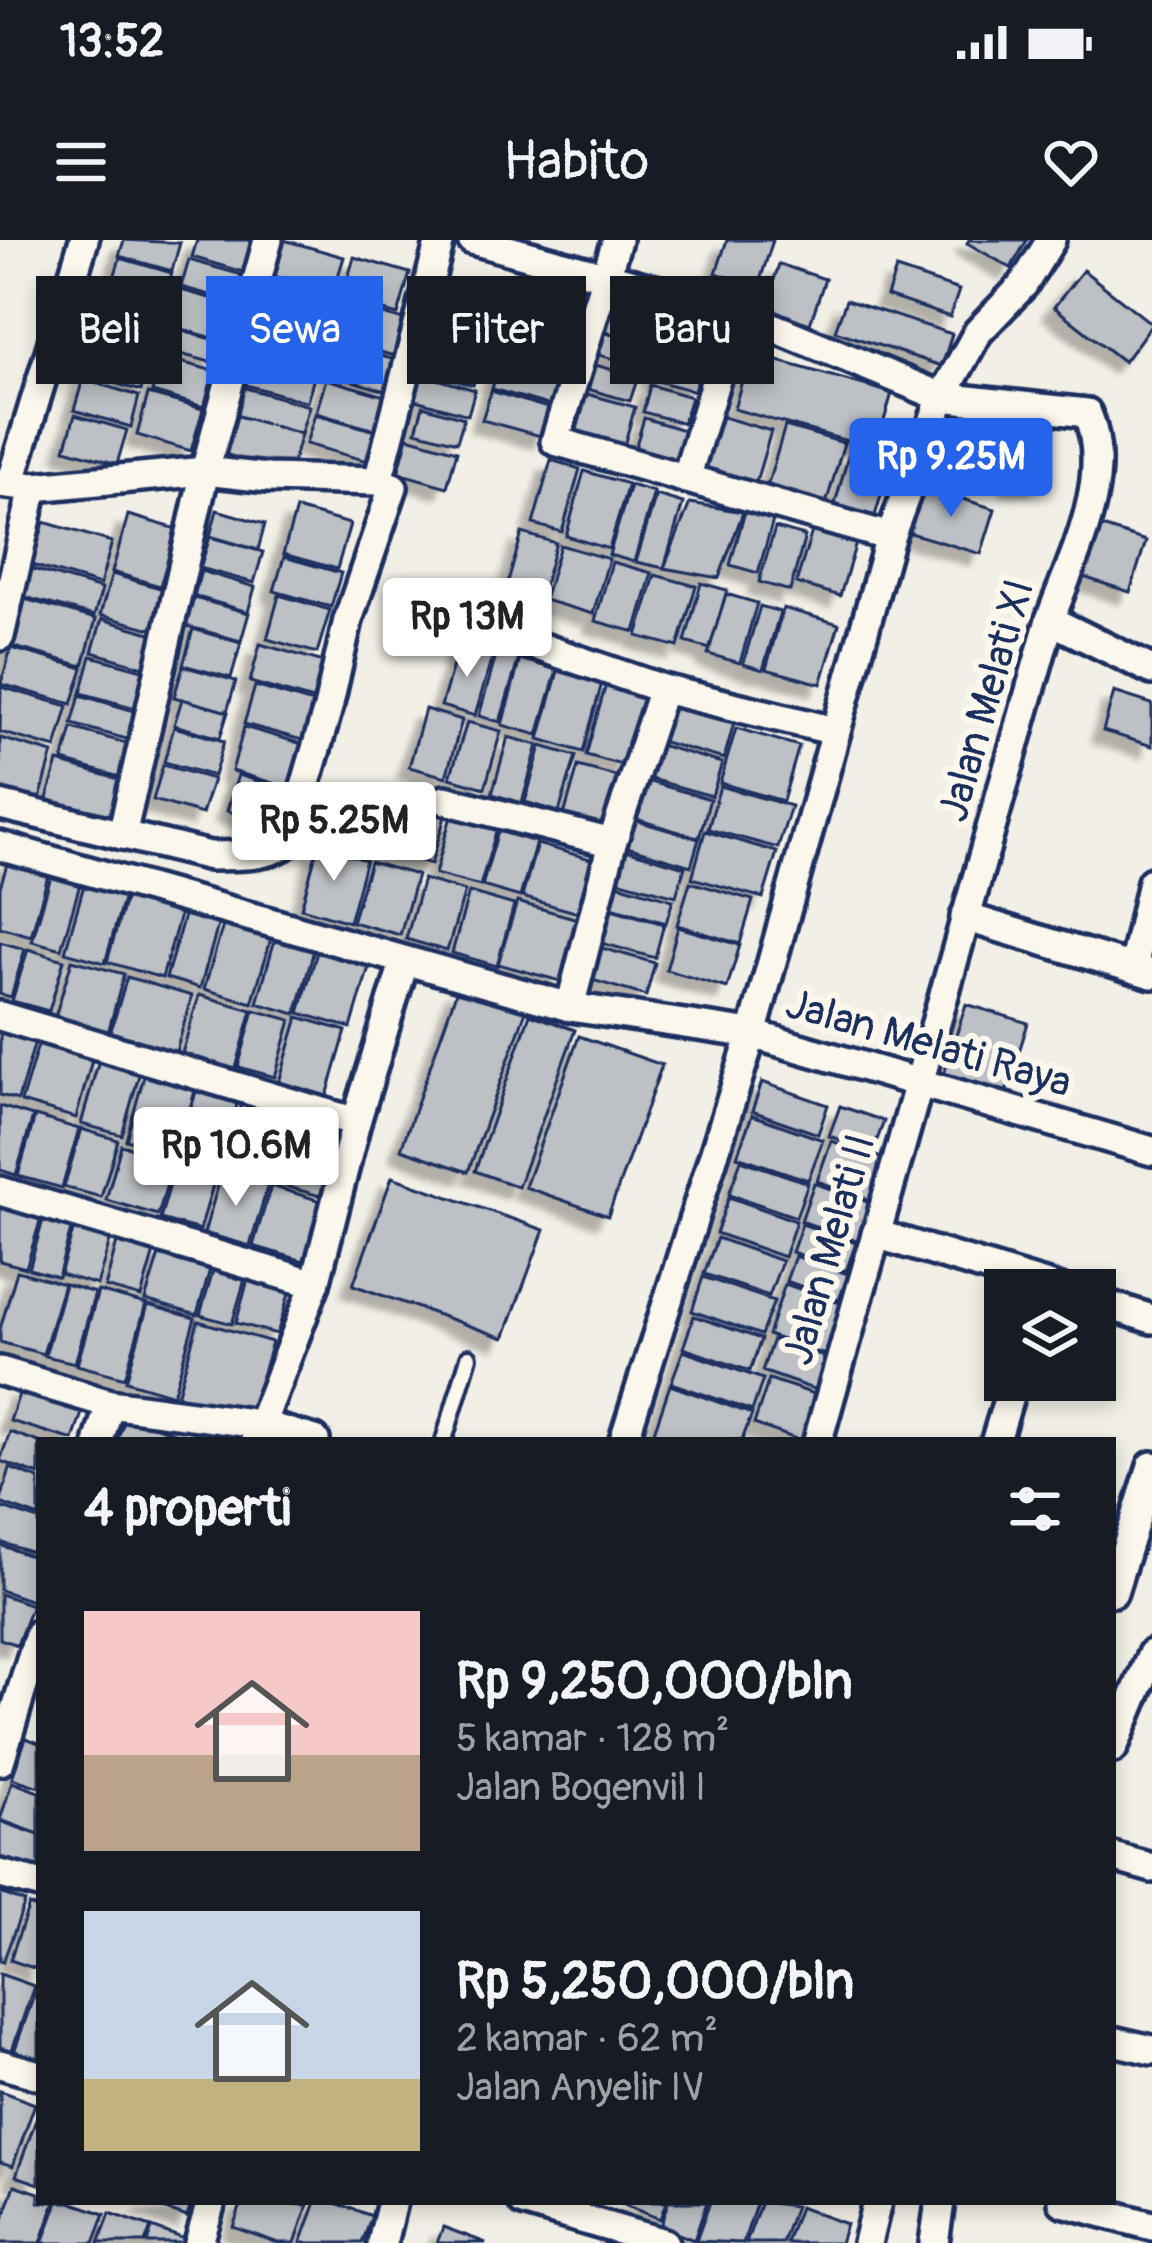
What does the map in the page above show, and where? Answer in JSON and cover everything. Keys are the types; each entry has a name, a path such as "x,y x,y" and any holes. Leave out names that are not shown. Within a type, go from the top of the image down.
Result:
{"street":[{"path":"0,636 15,485 84,240"},
{"path":"122,835 205,471 268,240"},
{"path":"0,805 210,856 273,850 289,841 386,484 440,240"},
{"path":"472,240 610,276"},
{"path":"617,240 555,441 890,537"},
{"path":"625,1437 752,1034 890,537 942,397 978,332 1023,285 1051,240"},
{"path":"774,328 942,397"},
{"path":"686,479 714,384"},
{"name":"Jalan Melati XI","path":"920,1082 1050,620 1086,517 1099,452 1087,413 942,397"},
{"path":"15,485 205,471 386,484"},
{"path":"1050,620 1152,670"},
{"path":"479,626 663,688 835,731"},
{"path":"570,1006 612,843 663,688"},
{"path":"445,800 612,843"},
{"name":"Jalan Melati Raya","path":"0,846 570,1006 752,1034 1152,1151"},
{"path":"965,917 1142,971 1152,882"},
{"path":"257,1432 315,1283 356,1122 404,963"},
{"path":"0,1016 356,1122"},
{"name":"Jalan Melati II","path":"819,1437 920,1082"},
{"path":"0,1191 315,1283"},
{"path":"876,1234 988,1269"},
{"path":"1116,1308 1152,1319"},
{"path":"0,1371 110,1404 293,1437"},
{"path":"997,1437 1008,1401"},
{"path":"100,1437 110,1404"},
{"path":"1116,1582 1152,1466"},
{"path":"0,1761 36,1644"},
{"path":"1116,1742 1146,1684 1152,1654"},
{"path":"1116,1858 1152,1868"},
{"path":"0,1874 36,1883"},
{"path":"1116,2042 1152,2050"},
{"path":"0,2064 36,2074"},
{"path":"199,2243 210,2205"},
{"path":"382,2243 391,2205"},
{"path":"532,2205 664,2243"},
{"path":"867,2243 876,2205"},
{"path":"934,2243 940,2205"},
{"path":"1075,2205 1152,2226"}],"lane":[{"path":"445,1437 469,1357"}],"building":[{"path":"124,240 180,243 172,271 119,256"},
{"path":"197,240 255,240 246,273 192,257"},
{"path":"284,240 344,257 338,276 274,276"},
{"path":"727,240 773,240 762,276 716,273"},
{"path":"1027,240 1011,268 967,243"},
{"path":"354,257 410,273 398,315 383,311 383,276 349,276"},
{"path":"120,258 172,273 171,276 114,276"},
{"path":"189,260 246,276 206,276 206,294 182,284"},
{"path":"779,264 825,279 810,324 774,312"},
{"path":"896,269 959,290 950,317 887,296"},
{"path":"1083,270 1152,324 1124,362 1054,307"},
{"path":"182,290 206,297 206,336 182,329"},
{"path":"846,300 952,334 942,366 835,331"},
{"path":"383,314 404,320 394,356 383,353"},
{"path":"182,331 206,337 206,361 182,355"},
{"path":"602,332 610,334 610,358 595,354"},
{"path":"383,356 395,360 386,391 362,384 383,384"},
{"path":"774,360 892,393 876,449 734,409 741,384 774,384"},
{"path":"182,362 206,369 206,384 210,384 204,407 152,392 154,384 182,384"},
{"path":"592,364 610,369 610,384 636,384 630,401 584,388"},
{"path":"82,384 99,384 139,396 131,427 74,410"},
{"path":"117,384 143,384 141,391"},
{"path":"243,384 312,384 307,402"},
{"path":"325,384 343,384 392,398 382,432 316,413"},
{"path":"417,384 454,384 475,390 468,415 412,399"},
{"path":"493,384 561,384 555,407 492,389"},
{"path":"669,384 696,384 694,391"},
{"path":"650,385 691,397 683,423 643,412"},
{"path":"242,387 309,406 301,434 234,415"},
{"path":"491,391 551,409 544,437 482,420"},
{"path":"148,394 203,409 191,451 137,435"},
{"path":"587,394 635,407 622,453 574,440"},
{"path":"945,405 993,420 984,449 936,435"},
{"path":"423,406 464,418 457,442 416,431"},
{"path":"315,414 383,433 374,463 306,444"},
{"path":"75,415 127,430 117,464 65,449"},
{"path":"235,415 301,434 290,473 224,454"},
{"path":"716,415 771,431 756,482 701,467"},
{"path":"644,418 687,431 677,463 634,452"},
{"path":"785,426 844,443 826,504 767,487"},
{"path":"408,437 457,451 447,487 398,473"},
{"path":"1013,445 1044,446 1043,484 1012,483"},
{"path":"849,453 890,465 872,526 832,515"},
{"path":"551,460 580,469 562,532 533,524"},
{"path":"584,471 628,484 609,549 566,536"},
{"path":"630,485 654,492 634,562 609,555"},
{"path":"921,486 995,509 981,554 907,532"},
{"path":"656,495 683,503 664,568 636,562"},
{"path":"690,503 743,512 719,578 664,568"},
{"path":"746,508 774,517 758,573 730,565"},
{"path":"296,509 350,524 337,569 283,554"},
{"path":"217,510 265,524 258,550 210,536"},
{"path":"128,515 177,529 160,586 112,572"},
{"path":"44,522 112,542 100,585 32,565"},
{"path":"1099,526 1146,541 1130,592 1083,577"},
{"path":"775,528 805,536 790,591 759,582"},
{"path":"812,531 856,543 840,596 796,583"},
{"path":"522,533 556,543 540,599 506,589"},
{"path":"210,537 263,552 254,583 200,568"},
{"path":"560,545 609,559 593,614 544,600"},
{"path":"284,557 341,573 331,607 274,591"},
{"path":"612,562 652,573 635,632 595,621"},
{"path":"29,568 102,589 94,616 21,596"},
{"path":"201,571 255,587 248,612 194,596"},
{"path":"112,574 167,590 155,630 100,615"},
{"path":"655,575 696,586 678,647 637,636"},
{"path":"701,583 727,590 710,649 685,642"},
{"path":"726,594 757,603 740,663 708,654"},
{"path":"279,595 330,610 317,653 267,639"},
{"path":"21,598 96,619 83,666 7,645"},
{"path":"194,598 249,613 241,641 186,626"},
{"path":"760,606 780,612 763,670 743,664"},
{"path":"783,608 839,624 821,684 766,669"},
{"path":"102,619 157,635 147,668 92,652"},
{"path":"193,629 241,643 231,678 183,665"},
{"path":"260,644 324,662 313,700 250,682"},
{"path":"459,645 493,654 475,716 441,706"},
{"path":"11,648 83,668 72,704 1,684"},
{"path":"498,648 520,654 500,722 479,716"},
{"path":"91,656 150,672 139,709 81,693"},
{"path":"520,659 557,670 538,735 502,725"},
{"path":"183,666 236,681 227,712 174,697"},
{"path":"558,671 602,683 583,752 539,739"},
{"path":"606,684 645,696 625,766 586,755"},
{"path":"255,686 313,703 302,740 244,724"},
{"path":"1,687 68,706 56,748 0,732"},
{"path":"1114,692 1152,704 1152,746 1103,731"},
{"path":"80,695 138,712 130,740 72,724"},
{"path":"182,699 228,712 220,738 174,725"},
{"path":"671,701 735,719 724,759 660,741"},
{"path":"425,709 462,720 446,777 409,767"},
{"path":"467,722 501,731 485,788 450,778"},
{"path":"174,727 224,741 214,776 164,762"},
{"path":"244,727 306,745 293,789 232,771"},
{"path":"72,728 140,747 130,780 63,761"},
{"path":"736,728 799,746 783,801 720,783"},
{"path":"508,737 538,745 522,803 492,794"},
{"path":"0,738 53,753 39,802 0,791"},
{"path":"656,744 722,763 712,796 647,778"},
{"path":"541,746 576,756 559,812 525,802"},
{"path":"58,762 128,782 116,825 45,805"},
{"path":"163,765 213,779 202,814 153,800"},
{"path":"578,766 623,778 608,831 563,819"},
{"path":"238,775 295,792 285,827 227,811"},
{"path":"647,781 710,799 699,838 636,819"},
{"path":"720,786 791,806 778,848 708,829"},
{"path":"398,796 447,810 431,864 382,850"},
{"path":"451,816 497,829 480,886 435,874"},
{"path":"634,820 699,839 691,866 627,847"},
{"path":"498,831 536,842 520,897 482,886"},
{"path":"705,831 777,852 763,898 692,878"},
{"path":"537,844 598,861 582,914 522,897"},
{"path":"318,846 366,860 349,922 301,908"},
{"path":"626,850 685,867 676,896 617,880"},
{"path":"9,858 50,869 31,936 0,927 0,887"},
{"path":"370,862 417,875 400,935 352,922"},
{"path":"52,873 81,881 61,949 32,941"},
{"path":"86,878 126,889 105,963 65,952"},
{"path":"423,879 465,891 447,951 406,939"},
{"path":"690,882 753,900 740,944 677,925"},
{"path":"614,883 673,900 666,923 608,906"},
{"path":"127,892 182,908 162,978 107,962"},
{"path":"469,892 514,905 497,966 452,953"},
{"path":"517,902 578,919 560,981 498,964"},
{"path":"608,908 664,924 655,958 598,942"},
{"path":"185,912 219,922 200,988 166,978"},
{"path":"224,922 272,936 252,1003 204,989"},
{"path":"678,927 740,945 727,988 666,970"},
{"path":"275,939 314,950 296,1014 257,1003"},
{"path":"0,942 25,949 11,997 0,994"},
{"path":"591,945 655,963 646,996 582,977"},
{"path":"28,949 64,960 49,1011 12,1001"},
{"path":"317,952 369,967 351,1028 299,1013"},
{"path":"72,960 124,974 108,1033 55,1017"},
{"path":"127,977 192,996 175,1055 109,1037"},
{"path":"458,987 526,1011 468,1172 401,1149"},
{"path":"199,995 252,1010 235,1072 181,1057"},
{"path":"966,1004 1028,1023 1006,1093 944,1074"},
{"path":"254,1010 291,1020 275,1077 238,1067"},
{"path":"530,1014 575,1030 518,1187 475,1171"},
{"path":"298,1017 346,1031 327,1096 279,1082"},
{"path":"0,1028 36,1038 18,1100 0,1095"},
{"path":"579,1036 662,1065 608,1216 525,1187"},
{"path":"40,1038 94,1053 76,1118 21,1102"},
{"path":"100,1056 141,1068 122,1135 81,1124"},
{"path":"146,1069 197,1084 177,1154 126,1140"},
{"path":"762,1082 828,1105 818,1134 752,1111"},
{"path":"198,1085 239,1097 220,1165 178,1152"},
{"path":"243,1099 293,1113 274,1179 224,1165"},
{"path":"0,1106 33,1116 16,1175 0,1170"},
{"path":"840,1106 884,1121 873,1151 829,1136"},
{"path":"752,1115 823,1140 808,1180 737,1156"},
{"path":"35,1116 79,1129 62,1188 18,1176"},
{"path":"294,1116 340,1129 320,1196 274,1183"},
{"path":"81,1129 118,1140 101,1197 64,1187"},
{"path":"831,1141 887,1160 873,1201 817,1181"},
{"path":"121,1145 174,1160 158,1215 106,1200"},
{"path":"177,1160 217,1171 200,1230 160,1219"},
{"path":"741,1160 808,1183 796,1217 729,1194"},
{"path":"222,1172 268,1185 250,1246 204,1233"},
{"path":"392,1177 544,1230 504,1338 353,1285"},
{"path":"814,1183 873,1204 859,1242 801,1221"},
{"path":"271,1186 321,1201 304,1261 253,1246"},
{"path":"729,1197 796,1221 784,1257 716,1233"},
{"path":"0,1206 41,1218 26,1268 0,1261"},
{"path":"45,1213 73,1222 58,1277 29,1269"},
{"path":"75,1224 112,1234 97,1285 60,1274"},
{"path":"802,1224 856,1243 846,1271 792,1252"},
{"path":"119,1235 156,1245 141,1297 105,1287"},
{"path":"717,1238 782,1261 769,1296 704,1274"},
{"path":"161,1248 212,1262 197,1315 145,1300"},
{"path":"795,1256 848,1274 839,1300 786,1281"},
{"path":"216,1260 248,1269 232,1324 200,1315"},
{"path":"17,1271 64,1284 43,1354 0,1342"},
{"path":"250,1272 292,1284 277,1334 236,1323"},
{"path":"703,1277 774,1301 761,1335 692,1311"},
{"path":"65,1284 95,1293 75,1363 45,1356"},
{"path":"785,1284 846,1305 828,1356 768,1335"},
{"path":"98,1291 146,1304 125,1378 77,1365"},
{"path":"148,1305 195,1318 173,1395 126,1381"},
{"path":"694,1316 761,1339 750,1371 683,1348"},
{"path":"198,1321 272,1342 250,1417 177,1396"},
{"path":"773,1339 827,1358 816,1390 762,1371"},
{"path":"683,1351 763,1379 752,1411 671,1383"},
{"path":"769,1379 826,1398 812,1437 791,1437 754,1424"},
{"path":"670,1385 752,1414 743,1437 653,1435"},
{"path":"21,1388 83,1410 74,1437 10,1421"},
{"path":"126,1416 185,1437 118,1437"},
{"path":"10,1432 36,1441 36,1474 0,1461"},
{"path":"10,1468 36,1478 36,1516 0,1503"},
{"path":"0,1507 36,1519 36,1554 0,1542"},
{"path":"0,1545 36,1558 32,1601 0,1590"},
{"path":"0,1594 32,1605 17,1645 0,1639"},
{"path":"26,1738 36,1742 36,1786 12,1778"},
{"path":"12,1782 36,1791 36,1833 0,1820"},
{"path":"0,1821 36,1834 36,1881 0,1869"},
{"path":"0,1893 25,1902 3,1962 0,1961"},
{"path":"29,1905 36,1908 36,1969 10,1960"},
{"path":"0,1974 34,1986 11,2053 0,2049"},
{"path":"36,1990 36,2060 14,2052"},
{"path":"0,2091 35,2104 13,2166 0,2162"},
{"path":"36,2119 36,2183 16,2176"},
{"path":"15,2185 36,2192 36,2205 54,2205 41,2243 0,2243 0,2228"},
{"path":"57,2205 79,2205 105,2214 94,2243 43,2243"},
{"path":"153,2205 191,2205 187,2217"},
{"path":"241,2205 308,2205 295,2243 278,2243 233,2227"},
{"path":"315,2205 341,2205 372,2216 362,2243 301,2243"},
{"path":"624,2205 665,2205 660,2219"},
{"path":"667,2205 706,2205 694,2240 660,2227"},
{"path":"709,2205 756,2205 743,2243 696,2241"},
{"path":"760,2205 795,2206 782,2243 746,2243"},
{"path":"799,2207 846,2224 840,2243 786,2243"},
{"path":"110,2213 151,2227 145,2243 99,2243"},
{"path":"152,2227 195,2243 147,2243"},
{"path":"443,2227 486,2243 437,2243"}]}
